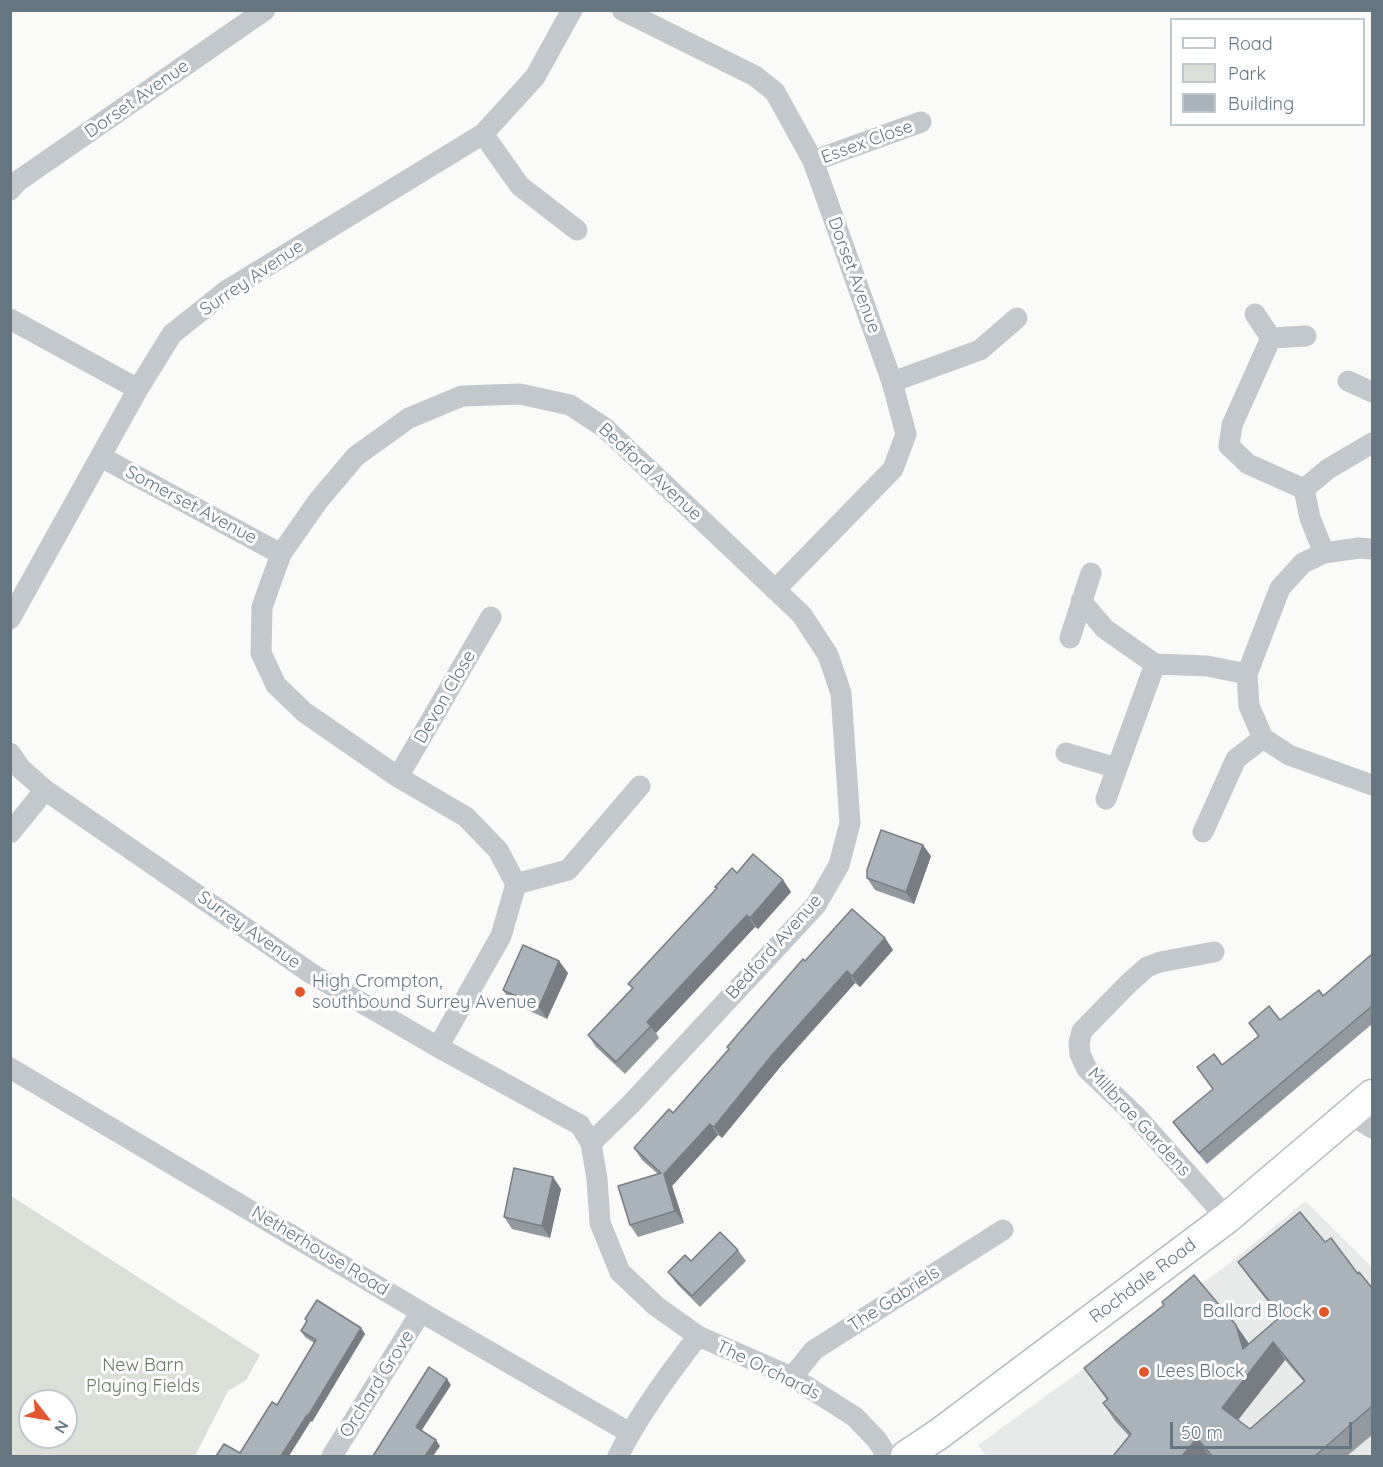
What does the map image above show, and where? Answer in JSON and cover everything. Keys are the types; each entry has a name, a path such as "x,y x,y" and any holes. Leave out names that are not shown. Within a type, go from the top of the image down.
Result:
{"main road":[{"name":"Rochdale Road","path":"906,1456 939,1434 1227,1218 1361,1121 1372,1095"}],"street":[{"name":"Dorset Avenue","path":"10,190 18,181 265,10"},
{"name":"Surrey Avenue","path":"10,619 138,389 172,334 226,291 483,134 535,77 572,10"},
{"name":"Dorset Avenue","path":"622,10 755,76 775,92 813,161 892,382 906,434 893,469 775,590"},
{"name":"Essex Close","path":"813,161 921,122"},
{"path":"483,134 520,186 577,230"},
{"path":"1255,314 1271,338"},
{"path":"892,382 980,350 1017,318"},
{"path":"10,319 138,389"},
{"path":"1271,338 1306,336"},
{"path":"1271,338 1232,424 1229,446 1248,464 1304,489"},
{"path":"1347,381 1372,392"},
{"name":"Bedford Avenue","path":"516,884 498,850 466,817 398,777 304,712 276,685 261,653 262,607 280,554 318,501 356,456 409,418 462,396 520,394 570,405 605,428 801,615 828,655 841,693 850,823 839,865 816,905 632,1104 591,1143"},
{"path":"1304,489 1328,469 1372,443"},
{"name":"Somerset Avenue","path":"101,457 280,554"},
{"path":"1304,489 1310,518 1324,553"},
{"path":"1372,549 1359,548 1324,553 1303,563 1280,588 1247,674 1249,706 1263,738 1289,755 1372,785"},
{"path":"1070,638 1091,573"},
{"path":"1081,601 1105,629 1155,664 1207,666 1247,674"},
{"name":"Devon Close","path":"398,777 492,617"},
{"path":"1106,799 1155,664"},
{"path":"1203,832 1236,759 1263,738"},
{"name":"Surrey Avenue","path":"10,753 21,769 45,790 312,974 580,1125 591,1143"},
{"path":"1066,753 1117,768"},
{"path":"438,1047 501,936 516,884 568,870 640,786"},
{"path":"10,833 45,790"},
{"name":"Millbrae Gardens","path":"1214,952 1160,962 1147,967 1082,1031 1079,1043 1080,1054 1087,1069 1136,1116 1227,1218"},
{"name":"Netherhouse Road","path":"10,1068 630,1433"},
{"path":"591,1143 597,1179 600,1224 620,1272 656,1306 698,1335"},
{"name":"The Gabriels","path":"792,1377 814,1350 1003,1230"},
{"name":"Orchard Grove","path":"332,1456 421,1312"},
{"name":"The Orchards","path":"618,1456 664,1381 698,1335 792,1377 855,1417 877,1440 887,1456"}],"shaded area":[{"path":"1305,1201 1372,1267 1372,1456 986,1456 978,1445 1230,1263"}],"green space":[{"name":"New Barn Playing Fields","path":"11,1196 260,1355 246,1380 228,1391 195,1456 11,1456"}],"building":[{"path":"881,830 923,845 906,892 867,878 867,870"},
{"path":"753,854 783,880 750,918 747,915 647,1022 651,1026 616,1062 588,1035 633,988 628,984 717,888 715,887 732,868 737,873"},
{"path":"852,909 885,938 852,976 847,971 773,1054 714,1127 710,1124 664,1174 675,1211 630,1225 618,1186 661,1173 634,1148 669,1109 673,1113 803,959 805,961"},
{"path":"523,945 559,961 539,1007 503,990"},
{"path":"1372,954 1372,1006 1199,1153 1173,1122 1213,1089 1197,1067 1214,1054 1222,1065 1259,1036 1249,1023 1269,1006 1280,1020 1319,990 1323,996"},
{"path":"514,1168 553,1177 542,1226 504,1217"},
{"path":"1300,1212 1325,1242 1331,1238 1358,1274 1359,1272 1372,1288 1372,1406 1315,1456 1212,1456 1197,1438 1182,1456 1113,1456 1131,1434 1103,1403 1108,1399 1084,1368 1164,1305 1162,1302 1194,1275 1236,1325 1243,1349 1281,1316 1238,1262","holes":["1273,1342 1305,1381 1250,1429 1222,1408"]},
{"path":"720,1232 738,1250 692,1296 668,1272 685,1255 691,1261"},
{"path":"317,1300 361,1328 308,1416 281,1456 216,1456 224,1444 240,1453 272,1402 277,1405 316,1340 301,1331 307,1321 305,1319"},
{"path":"429,1367 447,1379 416,1427 436,1440 425,1456 373,1456"}],"place":[{"name":"High Crompton, southbound Surrey Avenue","path":"300,992"},
{"name":"Ballard Block","path":"1324,1312"},
{"name":"Lees Block","path":"1144,1372"}]}
